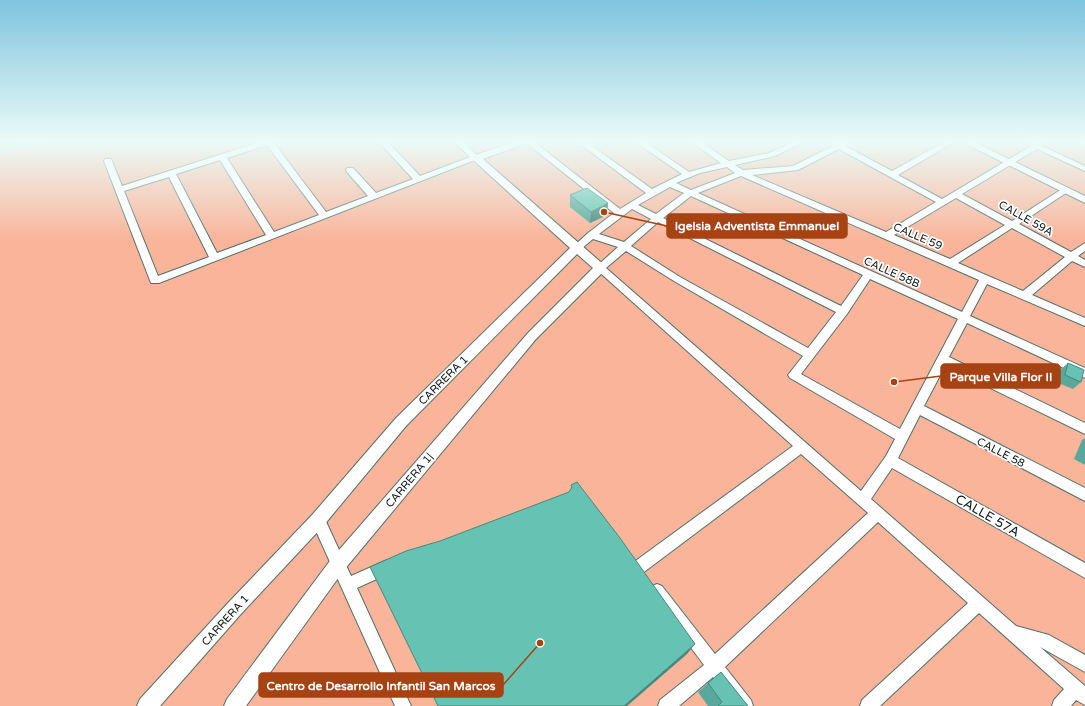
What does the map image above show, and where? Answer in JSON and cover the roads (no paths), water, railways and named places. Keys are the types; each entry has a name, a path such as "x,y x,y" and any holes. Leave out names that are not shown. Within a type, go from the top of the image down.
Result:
{"street":[{"path":"113,174 155,281 435,174"},
{"path":"119,190 168,174"},
{"path":"172,174 216,258"},
{"path":"233,174 272,237"},
{"path":"294,174 324,216"},
{"path":"354,174 374,197"},
{"path":"413,174 419,180"},
{"path":"494,174 1080,692 1060,706"},
{"path":"570,174 621,214"},
{"path":"626,174 652,193"},
{"name":"CARRERA 1","path":"147,706 234,609 318,520 401,422 591,235 652,193 692,174"},
{"path":"600,268 657,218 690,193 739,174"},
{"name":"CALLE 59","path":"743,174 1085,322"},
{"path":"764,183 766,174"},
{"path":"886,236 988,174"},
{"path":"1031,174 1085,200"},
{"path":"892,175 942,202"},
{"name":"CALLE 58B","path":"671,184 1085,373"},
{"path":"951,263 1065,191"},
{"name":"CALLE 59A","path":"956,194 1085,264"},
{"path":"632,206 843,311"},
{"path":"591,235 625,246 677,279 809,354"},
{"path":"1025,295 1085,246"},
{"name":"CARRERA 1|","path":"234,706 338,564 532,336 600,268"},
{"path":"868,274 843,311 794,375 902,437"},
{"path":"863,500 890,460 985,278"},
{"path":"942,359 1085,428"},
{"name":"CALLE 58","path":"917,408 1085,495"},
{"path":"639,567 802,446"},
{"name":"CALLE 57A","path":"890,460 1085,571"},
{"path":"666,706 714,666 878,513"},
{"path":"318,520 403,706"},
{"path":"629,555 745,706"},
{"path":"347,585 396,562"},
{"path":"868,706 979,603"},
{"path":"1012,632 1044,640 1085,664"}],"place":[{"name":"Igelsia Adventista Emmanuel","path":"604,212"},
{"name":"Parque Villa Flor II","path":"894,382"},
{"name":"Centro de Desarrollo Infantil San Marcos","path":"540,643"}]}
